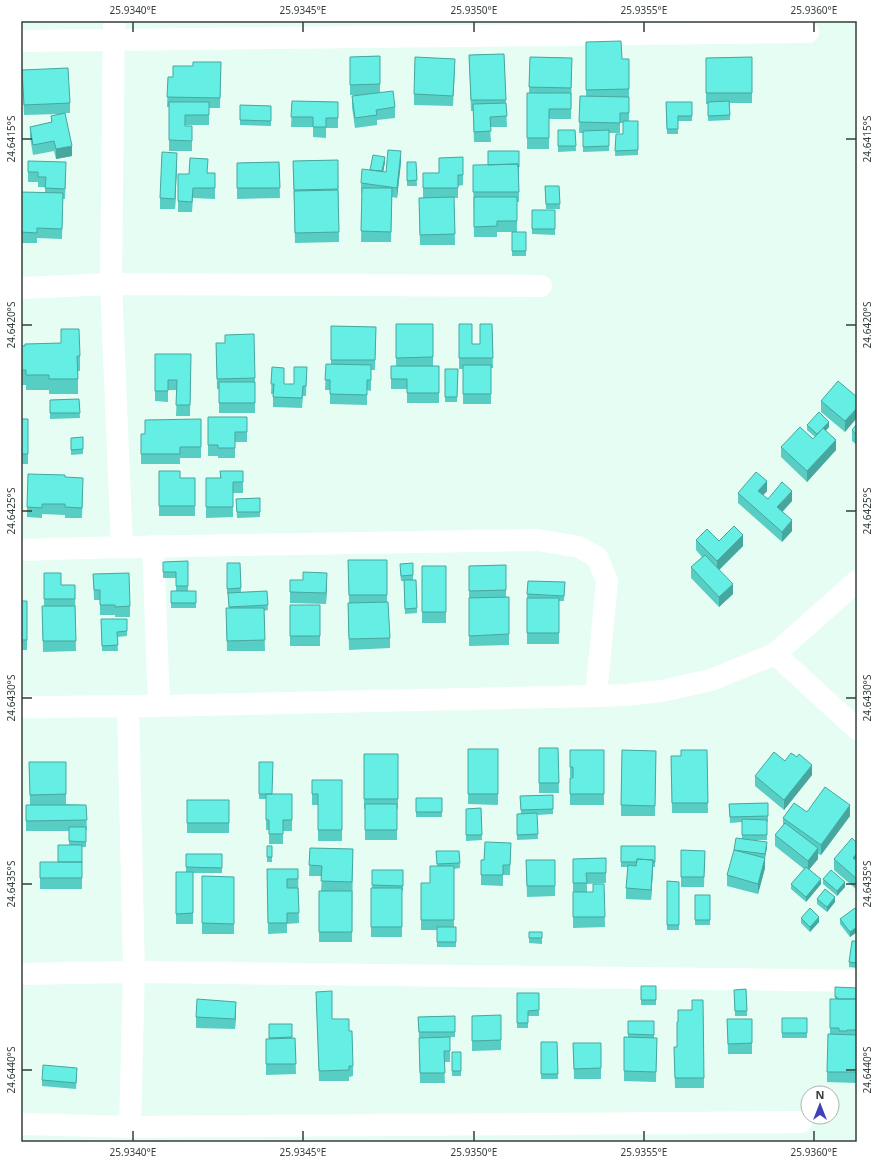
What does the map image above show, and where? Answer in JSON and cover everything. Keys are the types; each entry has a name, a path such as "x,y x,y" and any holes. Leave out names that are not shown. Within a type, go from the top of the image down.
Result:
{"street":[{"path":"21,41 114,31 808,32"},
{"path":"114,31 111,284 122,547"},
{"path":"21,288 111,284 541,286"},
{"path":"21,550 153,546 537,540 579,547 597,557 607,581 596,696"},
{"path":"153,546 159,706"},
{"path":"21,707 159,706 596,696 662,691 711,680 775,654 857,581"},
{"path":"775,654 857,730"},
{"path":"128,706 134,972 130,1127"},
{"path":"21,974 134,972 857,981"},
{"path":"21,1124 130,1127 800,1122"}],"building":[{"path":"621,41 622,59 629,59 629,89 586,90 586,42"},
{"path":"504,54 506,100 471,100 469,55"},
{"path":"380,56 380,84 350,85 350,57"},
{"path":"415,57 455,59 453,96 414,94"},
{"path":"530,57 572,58 571,88 529,87"},
{"path":"752,57 752,93 706,93 706,58"},
{"path":"193,62 221,62 220,98 167,97 168,77 173,77 173,66 193,66"},
{"path":"68,68 70,103 24,105 22,70"},
{"path":"393,91 395,107 376,110 377,115 355,118 352,96"},
{"path":"527,93 571,93 571,109 549,109 549,138 527,138"},
{"path":"580,96 629,97 629,113 620,113 620,123 579,122"},
{"path":"292,101 338,102 338,118 326,118 326,127 313,127 313,117 291,117"},
{"path":"729,101 730,115 708,116 708,102"},
{"path":"169,102 209,102 209,115 185,115 185,126 192,126 192,141 169,140"},
{"path":"666,102 692,102 692,116 678,116 678,129 667,129"},
{"path":"506,103 507,116 490,117 491,131 474,132 473,104"},
{"path":"240,105 271,106 271,121 240,120"},
{"path":"65,113 72,146 56,149 54,141 33,145 30,127 52,122 51,116"},
{"path":"623,121 638,121 638,150 615,151 616,134 623,134"},
{"path":"558,130 575,130 576,146 558,146"},
{"path":"609,130 609,146 583,147 583,131"},
{"path":"388,150 401,151 397,188 361,183 362,169 386,172"},
{"path":"488,151 519,151 519,167 518,164 488,165"},
{"path":"162,152 177,153 175,199 160,198"},
{"path":"373,155 385,157 382,171 370,170"},
{"path":"463,157 463,175 458,175 458,188 423,188 423,173 439,173 439,158"},
{"path":"190,158 208,159 207,173 215,173 215,188 193,188 192,202 178,201 178,174 189,174"},
{"path":"338,160 338,189 294,190 293,161"},
{"path":"28,161 66,162 65,189 45,188 46,177 38,177 38,172 28,172"},
{"path":"279,162 280,188 237,188 237,163"},
{"path":"407,162 416,162 417,180 407,181"},
{"path":"518,164 519,192 473,192 473,165"},
{"path":"545,186 559,186 560,204 546,204"},
{"path":"362,188 392,188 391,232 361,231"},
{"path":"338,190 339,232 295,233 294,191"},
{"path":"21,192 63,193 62,229 37,228 37,233 21,232"},
{"path":"454,197 455,234 420,235 419,198"},
{"path":"474,197 517,197 517,221 497,221 497,226 474,227"},
{"path":"532,210 555,210 555,229 532,229"},
{"path":"512,232 526,232 526,251 512,251"},
{"path":"396,324 433,324 433,357 396,358"},
{"path":"459,324 472,324 472,344 480,344 480,324 492,324 493,358 459,358"},
{"path":"331,326 376,327 375,360 331,360"},
{"path":"61,329 79,329 80,356 77,356 78,379 49,379 49,375 26,375 26,370 21,370 21,346 25,346 25,344 61,343"},
{"path":"254,334 255,378 217,379 216,343 225,343 225,335"},
{"path":"155,354 191,354 190,405 176,405 177,380 168,380 168,391 155,391"},
{"path":"326,364 371,365 371,380 367,380 367,395 330,394 330,380 325,380"},
{"path":"463,365 491,365 491,394 463,394"},
{"path":"391,366 439,366 439,393 407,393 407,379 391,379"},
{"path":"272,367 284,368 284,384 294,384 294,367 307,367 306,386 303,386 302,398 273,397 274,384 271,384"},
{"path":"445,369 458,369 457,397 445,397"},
{"path":"838,381 857,397 857,408 845,421 821,401"},
{"path":"219,382 255,382 255,403 219,403"},
{"path":"79,399 80,413 50,413 50,400"},
{"path":"819,412 829,422 817,434 807,425"},
{"path":"208,417 247,417 247,432 235,432 235,448 218,448 218,445 208,445"},
{"path":"21,419 28,419 28,454 21,454"},
{"path":"201,419 201,447 180,447 180,454 141,454 141,434 145,434 145,420"},
{"path":"857,424 857,435 852,430"},
{"path":"800,427 813,439 823,428 836,440 807,471 781,447"},
{"path":"83,437 83,449 71,450 71,438"},
{"path":"159,471 180,471 180,478 195,478 195,506 159,506"},
{"path":"220,471 243,471 243,482 233,482 233,507 206,507 206,478 221,478"},
{"path":"756,472 767,481 758,491 768,499 782,482 792,491 777,507 792,520 782,532 738,493"},
{"path":"28,474 65,475 65,477 83,478 82,508 65,507 65,504 42,504 42,508 27,507"},
{"path":"260,498 260,512 237,512 236,499"},
{"path":"734,526 743,535 717,561 696,540 707,529 719,541"},
{"path":"705,555 733,584 719,597 691,567"},
{"path":"348,560 387,560 387,595 349,595"},
{"path":"188,561 188,586 176,586 176,572 163,572 163,562"},
{"path":"227,563 240,563 241,588 227,589"},
{"path":"413,563 413,575 401,576 400,564"},
{"path":"506,565 506,590 469,591 469,566"},
{"path":"422,566 446,566 446,612 422,612"},
{"path":"303,572 327,573 326,593 290,592 290,580 303,580"},
{"path":"44,573 61,573 61,585 75,585 75,599 44,599"},
{"path":"129,573 130,606 115,607 115,605 100,605 100,590 94,590 93,574"},
{"path":"404,580 416,580 417,608 405,609"},
{"path":"528,581 565,582 564,596 527,594"},
{"path":"171,591 196,591 196,603 171,603"},
{"path":"267,591 268,605 229,607 228,593"},
{"path":"509,597 509,634 469,636 469,598"},
{"path":"527,598 559,598 559,633 527,633"},
{"path":"21,601 27,601 27,640 21,640"},
{"path":"388,602 390,638 349,639 348,603"},
{"path":"290,605 320,605 320,636 290,636"},
{"path":"42,606 75,606 76,641 43,641"},
{"path":"226,608 264,608 265,640 227,641"},
{"path":"101,619 127,619 127,631 117,632 118,645 102,646"},
{"path":"539,748 558,748 559,783 539,783"},
{"path":"468,749 498,749 498,794 468,794"},
{"path":"570,750 604,750 604,794 570,794 570,778 573,778 573,767 570,767"},
{"path":"622,750 656,751 655,806 621,805"},
{"path":"681,750 707,750 708,803 672,803 671,756 681,756"},
{"path":"774,752 785,761 791,753 797,757 799,754 812,765 784,800 755,776"},
{"path":"364,754 398,754 398,799 364,799"},
{"path":"29,762 66,762 66,794 30,795"},
{"path":"259,762 273,762 272,794 259,794"},
{"path":"312,780 342,780 342,830 318,830 318,794 312,794"},
{"path":"825,787 850,805 821,845 783,818 794,803 807,812"},
{"path":"266,794 292,794 292,820 283,820 283,834 269,834 269,820 266,820"},
{"path":"553,795 553,809 521,810 520,796"},
{"path":"416,798 442,798 442,812 416,812"},
{"path":"187,800 229,800 229,823 187,823"},
{"path":"768,803 768,816 730,817 729,804"},
{"path":"365,804 397,804 397,830 365,830"},
{"path":"26,805 86,805 87,820 26,821"},
{"path":"481,808 482,835 466,835 466,809"},
{"path":"537,813 538,834 517,835 517,814"},
{"path":"742,819 767,820 767,835 742,835"},
{"path":"785,823 818,848 808,861 775,835"},
{"path":"69,827 86,827 86,842 69,841"},
{"path":"736,838 767,842 765,854 734,850"},
{"path":"852,838 857,843 857,853 853,858 857,861 857,879 834,859"},
{"path":"485,842 511,843 510,865 503,865 503,875 481,875 481,860 484,860"},
{"path":"58,845 82,845 82,862 58,862"},
{"path":"267,846 272,846 272,857 267,857"},
{"path":"621,846 655,846 655,862 653,862 653,860 637,859 637,862 621,862"},
{"path":"310,848 353,849 352,882 321,881 322,866 309,865"},
{"path":"681,850 705,851 704,877 681,877"},
{"path":"734,850 765,858 758,884 727,875"},
{"path":"436,851 459,851 460,863 437,864"},
{"path":"186,854 222,854 222,868 186,867"},
{"path":"606,858 606,873 586,873 587,883 573,883 573,859"},
{"path":"637,859 653,860 651,890 626,888 628,865 636,866"},
{"path":"526,860 555,860 555,886 527,886"},
{"path":"40,862 82,862 82,878 40,878"},
{"path":"430,866 454,866 454,920 421,920 421,883 430,883"},
{"path":"806,867 821,879 806,897 791,884"},
{"path":"267,869 298,869 298,879 287,879 287,888 298,888 299,913 287,913 287,923 268,923"},
{"path":"372,870 403,870 403,886 372,885"},
{"path":"831,870 845,882 837,891 823,879"},
{"path":"176,872 193,872 193,913 176,914"},
{"path":"202,876 234,877 234,924 202,923"},
{"path":"667,881 679,882 679,925 667,925"},
{"path":"593,884 604,884 605,917 573,917 573,892 593,892"},
{"path":"371,888 402,888 402,927 371,927"},
{"path":"825,889 835,897 827,907 817,899"},
{"path":"319,891 352,891 352,932 319,932"},
{"path":"695,895 710,895 710,920 695,920"},
{"path":"810,908 819,917 810,927 801,918"},
{"path":"855,908 857,911 857,927 850,932 840,919"},
{"path":"437,927 456,927 456,942 437,942"},
{"path":"529,932 542,932 542,938 529,938"},
{"path":"852,941 857,941 857,963 849,962"},
{"path":"641,986 656,986 656,1000 641,1000"},
{"path":"835,987 857,988 857,999 837,999 837,997 835,997"},
{"path":"746,989 747,1011 735,1011 734,990"},
{"path":"332,991 332,1019 349,1019 349,1031 352,1031 353,1066 349,1066 349,1070 319,1071 316,992"},
{"path":"517,993 539,993 539,1010 528,1011 528,1023 517,1023"},
{"path":"197,999 236,1002 235,1019 196,1017"},
{"path":"830,999 857,999 857,1030 839,1031 839,1028 830,1028"},
{"path":"692,1000 703,1000 704,1078 675,1078 674,1047 677,1047 678,1010 692,1010"},
{"path":"501,1015 501,1040 472,1041 472,1016"},
{"path":"455,1016 455,1032 419,1032 418,1017"},
{"path":"782,1018 807,1018 807,1033 782,1033"},
{"path":"727,1019 752,1019 752,1043 728,1044"},
{"path":"628,1021 654,1021 654,1035 628,1034"},
{"path":"269,1024 292,1024 292,1037 269,1038"},
{"path":"828,1034 857,1035 857,1072 827,1072"},
{"path":"450,1037 450,1051 444,1051 445,1073 420,1073 419,1038"},
{"path":"624,1037 657,1038 656,1072 624,1071"},
{"path":"295,1038 296,1064 266,1064 266,1039"},
{"path":"541,1042 557,1042 558,1074 541,1074"},
{"path":"573,1043 601,1043 601,1068 574,1069"},
{"path":"452,1052 461,1052 461,1071 452,1071"},
{"path":"43,1065 77,1068 76,1083 42,1080"}]}
